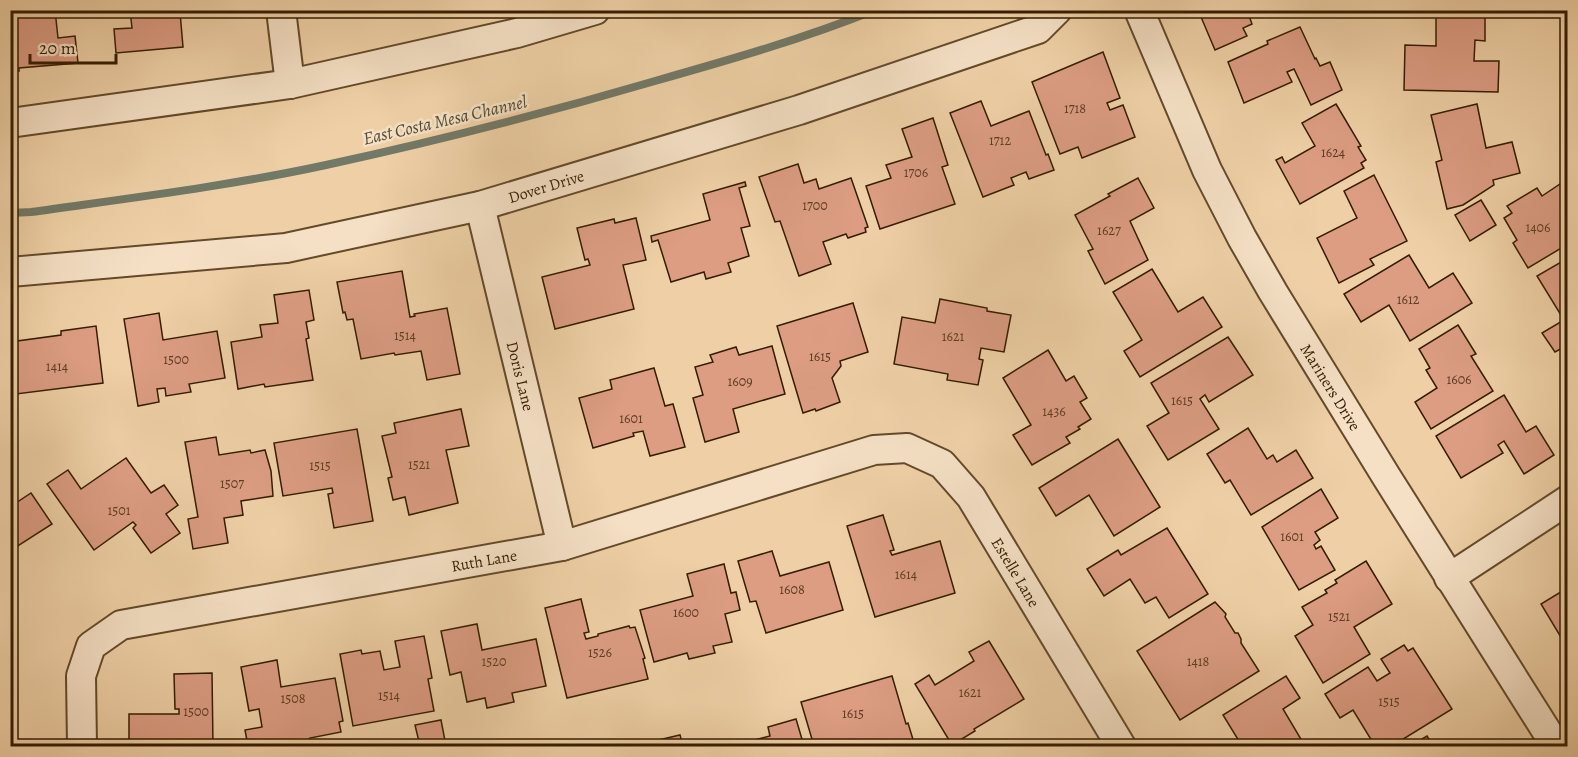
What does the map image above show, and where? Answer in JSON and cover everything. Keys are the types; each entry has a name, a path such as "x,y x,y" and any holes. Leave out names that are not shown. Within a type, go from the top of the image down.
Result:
{"street":[{"path":"281,10 290,84"},
{"path":"10,123 290,84 517,33 595,10"},
{"name":"Dover Drive","path":"10,272 286,248 480,206 799,110 1015,37 1038,29 1057,10"},
{"name":"Mariners Drive","path":"1139,10 1207,170 1242,238 1449,578 1556,747"},
{"name":"Doris Lane","path":"480,206 562,546"},
{"name":"Estelle Lane","path":"874,450 907,448 942,464 970,497 1113,744"},
{"name":"Ruth Lane","path":"82,747 81,676 91,646 121,625 562,546 874,450"},
{"path":"1449,578 1568,500"}],"building":[{"path":"10,10 55,10 58,38 75,36 78,63 19,68 19,71 10,72"},
{"path":"130,10 200,10 180,12 183,47 116,53 114,29 132,28"},
{"path":"1206,10 1247,10 1252,24 1243,28 1247,36 1215,50 1201,17 1208,14"},
{"path":"1436,11 1485,13 1485,41 1475,40 1474,61 1499,61 1498,92 1404,90 1405,45 1436,46"},
{"path":"1300,27 1320,66 1330,62 1342,90 1311,105 1294,69 1287,72 1292,82 1244,103 1228,62 1268,44 1267,41"},
{"path":"1103,52 1120,98 1107,103 1110,110 1123,105 1135,137 1082,158 1078,147 1060,154 1032,82"},
{"path":"981,101 991,126 1029,111 1054,170 1029,179 1026,172 1011,178 1014,185 983,197 950,113"},
{"path":"1336,104 1361,146 1358,147 1366,160 1361,163 1364,168 1300,204 1276,160 1282,157 1285,163 1315,146 1302,123"},
{"path":"1477,104 1486,148 1512,142 1520,173 1493,180 1494,185 1463,205 1447,209 1436,162 1442,160 1431,115"},
{"path":"933,118 948,165 942,167 955,204 880,229 866,186 891,178 886,165 912,157 902,129"},
{"path":"798,164 804,183 816,179 819,189 851,178 868,227 865,228 866,232 848,238 846,234 823,242 831,264 799,276 780,221 775,222 759,177"},
{"path":"1374,175 1407,241 1370,259 1374,265 1339,283 1317,238 1357,218 1344,191"},
{"path":"1138,178 1154,208 1130,221 1148,260 1105,284 1088,251 1093,249 1075,215"},
{"path":"745,182 746,186 739,188 750,226 741,228 749,256 728,263 731,272 706,279 704,272 671,282 658,240 652,242 651,236 710,220 703,194"},
{"path":"1560,184 1568,196 1568,222 1564,224 1568,230 1568,244 1528,268 1513,243 1517,240 1504,218 1512,213 1507,206 1537,188 1542,196"},
{"path":"1481,200 1496,225 1470,241 1455,215"},
{"path":"636,218 646,260 623,265 634,309 555,329 542,277 590,265 588,259 585,260 577,228 614,219 615,223"},
{"path":"1409,255 1429,288 1453,273 1472,303 1410,341 1389,305 1361,322 1344,294"},
{"path":"1568,258 1568,345 1555,352 1542,333 1564,320 1537,276"},
{"path":"1152,269 1178,312 1203,297 1222,327 1140,377 1124,351 1142,340 1113,292"},
{"path":"402,271 410,317 415,316 414,314 447,308 460,374 427,380 421,351 361,359 353,319 347,320 345,312 343,313 337,282"},
{"path":"309,290 314,320 306,322 309,338 306,339 313,380 265,387 264,384 238,389 231,342 262,337 260,325 278,323 274,295"},
{"path":"940,299 1011,315 1004,352 981,348 979,359 983,360 978,385 947,380 948,374 894,364 902,317 935,323"},
{"path":"853,303 868,352 840,361 841,366 832,378 840,402 803,413 777,326"},
{"path":"159,313 163,340 217,331 225,378 189,384 191,392 166,396 165,388 157,389 159,402 138,406 124,319"},
{"path":"1458,325 1476,354 1471,356 1493,391 1431,429 1415,402 1437,388 1426,370 1430,368 1419,349"},
{"path":"96,326 103,383 16,394 10,342 61,335 61,331"},
{"path":"1228,337 1253,375 1209,402 1205,395 1200,399 1219,429 1168,460 1147,426 1169,413 1151,383"},
{"path":"772,346 785,394 733,409 739,432 705,442 693,398 703,395 695,367 713,362 710,355 736,347 739,355"},
{"path":"1048,350 1066,381 1074,376 1087,398 1080,402 1091,419 1066,437 1070,443 1032,465 1013,435 1031,425 1003,378"},
{"path":"654,368 665,406 673,404 685,447 650,456 643,431 633,433 634,436 593,448 579,398 612,389 610,380"},
{"path":"1504,395 1526,432 1536,426 1554,455 1524,474 1504,441 1498,445 1503,453 1461,478 1436,436"},
{"path":"461,409 469,446 446,450 458,503 409,515 405,497 393,500 388,478 392,477 382,436 396,433 394,423"},
{"path":"1248,428 1267,459 1273,455 1277,462 1296,450 1313,478 1251,515 1230,480 1225,483 1207,454"},
{"path":"357,429 373,521 334,528 328,494 333,493 332,488 283,496 274,443"},
{"path":"216,437 219,455 265,450 271,471 273,496 241,501 243,515 224,518 228,543 193,549 188,519 198,517 185,442"},
{"path":"1118,439 1160,507 1114,536 1089,495 1056,516 1039,488"},
{"path":"126,458 151,493 164,485 178,505 166,514 180,533 151,553 133,528 136,525 133,522 94,550 47,484 68,470 81,489"},
{"path":"1321,489 1338,518 1315,532 1320,540 1314,545 1316,549 1321,546 1335,570 1299,590 1262,527"},
{"path":"31,493 52,524 10,551 10,507"},
{"path":"883,515 894,550 890,551 892,555 940,541 955,593 875,617 847,526"},
{"path":"1167,528 1208,594 1169,618 1156,597 1145,603 1130,579 1104,596 1087,569 1118,550 1121,555"},
{"path":"772,551 780,576 829,562 843,610 766,633 756,601 750,602 738,561"},
{"path":"1366,561 1392,604 1354,627 1370,654 1323,683 1295,636 1313,625 1302,607 1327,593 1325,590 1337,583 1335,580"},
{"path":"724,564 731,593 736,592 740,610 725,614 732,642 713,646 715,653 689,659 687,653 654,662 640,610 693,596 687,574"},
{"path":"1564,590 1568,594 1568,636 1562,639 1541,604"},
{"path":"581,599 589,632 584,633 586,639 629,626 630,628 635,627 645,658 643,659 648,679 567,698 545,608"},
{"path":"1215,602 1226,614 1225,617 1235,633 1238,633 1241,643 1259,671 1180,720 1137,651"},
{"path":"477,624 482,650 536,639 546,686 512,693 514,702 487,708 485,698 467,702 461,672 450,675 441,631"},
{"path":"424,636 432,678 428,679 434,711 353,726 340,654 361,650 362,654 380,651 384,670 400,667 395,641"},
{"path":"989,641 1024,699 952,745 915,684 929,675 935,685 974,661 969,652"},
{"path":"1404,645 1408,651 1413,648 1452,709 1392,746 1375,746 1353,710 1340,718 1325,694 1368,667 1377,681 1390,673 1381,659"},
{"path":"277,660 281,687 335,678 343,721 339,722 341,732 281,746 248,746 245,730 262,727 259,709 249,711 241,667"},
{"path":"10,671 14,671 15,709 10,710"},
{"path":"212,673 213,746 129,746 129,714 179,714 179,709 175,709 174,674"},
{"path":"892,676 915,746 879,746 878,742 860,746 814,746 801,702"},
{"path":"1286,676 1300,698 1283,709 1305,746 1242,746 1223,715"},
{"path":"796,719 804,746 731,746 770,736 768,727"},
{"path":"441,720 446,746 420,746 415,725"},
{"path":"680,735 683,746 633,746"},
{"path":"1427,736 1433,746 1410,746"}],"waterway":[{"name":"East Costa Mesa Channel","path":"10,213 142,197 216,185 326,165 409,146 614,93 710,65 793,40 875,10"}]}
